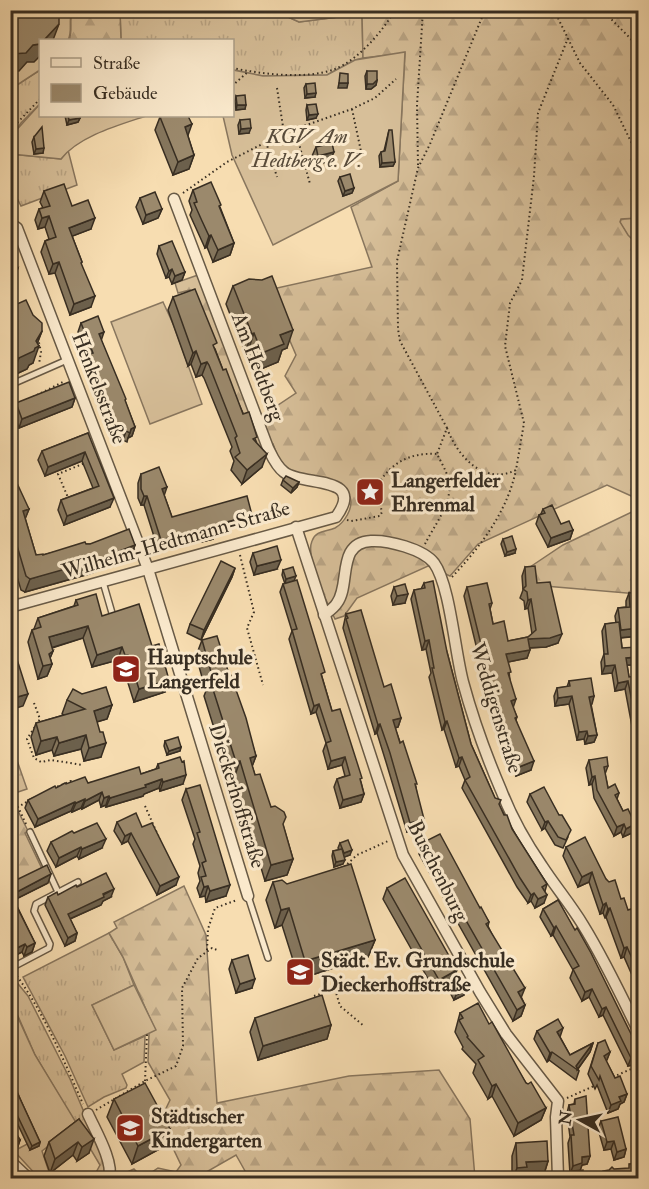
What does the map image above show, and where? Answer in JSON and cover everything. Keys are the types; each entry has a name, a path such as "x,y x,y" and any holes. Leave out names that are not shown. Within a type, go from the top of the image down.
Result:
{"street":[{"name":"Am Hedtberg","path":"174,200 268,448 284,472 294,477 332,484 340,489 344,497 344,506 336,517"},
{"name":"Henkelsstraße","path":"11,223 17,228 148,568"},
{"name":"Wilhelm-Hedtmann-Straße","path":"10,593 12,606 336,517"},
{"name":"Buschenburg","path":"296,527 403,855 506,1034 558,1101"},
{"path":"324,615 337,604 342,592 346,563 349,554 356,547 372,541 408,547 421,552"},
{"name":"Weddigenstraße","path":"421,552 434,563 442,580 462,681 483,748 502,794 540,863 582,924 639,1030"},
{"name":"Dieckerhoffstraße","path":"148,568 248,896"},
{"path":"558,1101 556,1117 558,1179"},
{"path":"88,1114 107,1158 111,1174 109,1179"},
{"path":"10,1161 28,1179"}],"lane":[{"path":"10,386 67,360"},
{"path":"103,582 112,613"},
{"path":"30,832 58,892"},
{"path":"11,967 49,948 50,944 34,911 36,904 78,882"},
{"path":"248,896 268,958"}],"path":[{"path":"234,68 260,74 297,74 338,68 361,51 386,26 395,10"},
{"path":"423,10 417,105 418,168 397,261 400,341 447,428 453,445 477,469 493,476 505,476 516,470"},
{"path":"418,168 485,10"},
{"path":"554,10 580,63 612,105 639,156"},
{"path":"602,10 639,46"},
{"path":"442,580 451,578 471,556 490,530 512,490 524,423 505,346 510,303 522,280 534,176 538,113 568,38"},
{"path":"234,84 249,71"},
{"path":"174,200 227,162 284,133 352,109 375,98 396,79"},
{"path":"277,88 284,133"},
{"path":"10,134 39,100"},
{"path":"352,109 362,156"},
{"path":"295,129 310,184"},
{"path":"266,142 277,177"},
{"path":"10,192 15,202 11,223"},
{"path":"10,283 17,279 14,264"},
{"path":"10,310 14,309 22,313"},
{"path":"34,330 41,352 37,373"},
{"path":"31,398 74,377"},
{"path":"421,552 446,504 449,492 449,481 437,454 447,428"},
{"path":"336,517 351,521 380,516 382,512 376,488 388,469 414,455 437,454"},
{"path":"69,502 58,474 86,463"},
{"path":"237,543 254,612 247,627 263,685"},
{"path":"34,703 40,719 27,738 34,758 41,762 51,760 83,765"},
{"path":"44,792 71,781 75,786"},
{"path":"30,832 18,807 35,797"},
{"path":"145,806 163,846"},
{"path":"344,867 357,855 396,838"},
{"path":"207,950 208,929 215,908 226,903"},
{"path":"11,967 48,1029 88,1114 176,1066 183,1046 182,987 192,966 207,950 212,948 217,950"},
{"path":"314,996 335,989 340,1006 364,1026"},
{"path":"145,1081 147,1034"},
{"path":"610,1079 639,1066"},
{"path":"558,1101 601,1083"}],"green space":[{"path":"11,11 72,11 68,39 39,39 39,71 11,89"},
{"path":"72,11 120,11 121,39 69,39"},
{"path":"120,11 275,11 299,22 362,14 363,58 327,75 263,76 234,70 234,39 121,39"},
{"path":"275,11 638,11 638,218 621,219 620,222 638,245 638,499 607,485 478,544 450,576 428,566 357,598 344,616 335,619 318,580 311,548 316,535 335,528 345,519 351,506 350,497 337,483 299,475 291,471 281,463 273,444 253,452 190,290 178,293 175,283 198,275 254,417 263,415 296,393 285,376 296,355 268,290 372,267 351,207 398,181 405,53 363,58 362,14 299,22"},
{"name":"KGV Am Hedtberg e. V.","path":"405,52 398,181 273,245 232,155 223,117 234,117 234,70 263,76 327,75 355,60"},
{"path":"39,71 39,105 21,123 11,138 10,89"},
{"path":"39,105 39,117 143,117 112,127 89,138 78,144 61,159 11,154 12,135"},
{"path":"68,150 77,185 21,206 18,200 11,205 10,154 61,159"},
{"path":"638,218 638,245 628,236 620,223 621,219"},
{"path":"163,302 202,404 150,424 111,322"},
{"path":"638,509 638,594 533,585 530,567 563,545"},
{"path":"10,724 13,749 27,789 12,794 28,831 25,833 44,873 21,885 11,864"},
{"path":"184,886 206,935 217,1103 349,1076 439,1070 470,1119 475,1178 249,1178 236,1155 196,1178 143,1178 158,1168 176,1172 181,1165 160,1121 170,1100 148,1062 149,1033 155,1030 123,957 109,933 117,928 114,922"},
{"path":"109,933 123,957 134,985 92,1005 114,1050 145,1036 144,1062 122,1074 126,1088 88,1107 65,1056 23,977"},
{"path":"10,974 28,996 70,1079 105,1162 106,1178 93,1178 100,1165 35,1055 11,1000"},
{"path":"134,985 156,1030 114,1050 92,1005"},
{"path":"10,1000 35,1055 77,1124 42,1151 51,1178 39,1178 14,1151 35,1140 11,1074"},
{"path":"134,1169 143,1178 114,1178"}],"building":[{"path":"10,10 59,10 59,24 45,39 39,39 39,44 33,45 26,53 11,54"},
{"path":"367,71 377,71 377,80 373,84 367,84"},
{"path":"340,73 348,74 348,83 339,83"},
{"path":"315,83 316,93 307,94 306,84"},
{"path":"245,95 246,105 237,105 236,96"},
{"path":"316,104 318,114 309,115 307,105"},
{"path":"68,117 80,118 69,120"},
{"path":"160,117 188,117 192,124 185,127 194,155 178,162"},
{"path":"250,119 251,128 241,129 240,120"},
{"path":"42,127 44,148 36,149 34,137"},
{"path":"389,130 392,130 395,162 382,163 381,152 385,151"},
{"path":"332,143 334,152 318,156 316,147"},
{"path":"350,174 354,188 345,191 340,177"},
{"path":"211,182 234,243 218,250 194,203 197,202 193,190"},
{"path":"64,184 72,206 88,200 95,218 69,228 95,296 74,304 59,262 53,264 45,241 56,237 49,216 42,218 39,209 50,206 44,191"},
{"path":"155,192 162,209 146,215 140,198"},
{"path":"172,241 185,272 175,276 172,269 169,271 159,246"},
{"path":"10,252 18,268 10,273"},
{"path":"272,276 293,330 280,335 284,344 262,353 233,286 249,279 262,280"},
{"path":"195,289 217,343 213,345 223,370 226,369 243,414 249,412 257,437 253,439 267,454 247,470 235,457 240,453 235,438 237,436 209,365 207,362 201,364 196,351 193,353 173,297"},
{"path":"26,300 33,315 42,323 42,331 36,341 39,346 34,351 10,360 10,314 13,313 17,304"},
{"path":"98,316 104,332 99,334 135,427 130,433 126,431 120,433 89,354 93,353 81,323"},
{"path":"69,382 75,398 22,419 16,403"},
{"path":"88,433 114,498 67,516 61,500 99,486 85,452 48,467 42,451"},
{"path":"159,467 167,487 162,489 172,517 247,496 252,515 213,526 216,530 205,533 203,529 161,540 147,496 144,496 141,489 141,474"},
{"path":"286,476 299,482 293,488 283,480"},
{"path":"16,481 29,509 23,511 36,555 85,542 90,544 129,529 135,545 94,561 30,579 26,576 10,522 10,483"},
{"path":"552,505 561,524 569,521 573,530 551,538 539,515 545,513 543,509"},
{"path":"512,536 516,549 507,552 503,539"},
{"path":"277,546 281,560 257,566 253,553"},
{"path":"221,561 235,568 204,630 190,624"},
{"path":"535,566 537,583 550,582 562,634 550,638 528,639 530,650 506,654 511,672 508,673 516,699 511,701 517,717 515,718 534,761 519,767 497,710 467,587 487,583 492,603 489,604 493,624 504,621 508,641 528,637 536,630 531,599 528,600 527,592 523,589 526,586 525,567"},
{"path":"293,567 296,576 286,579 283,570"},
{"path":"297,580 325,672 321,674 332,711 340,709 362,778 360,779 364,794 343,800 337,779 350,775 345,757 331,761 326,743 331,741 319,704 314,706 292,630 297,629 283,584"},
{"path":"433,581 447,652 471,744 495,798 501,800 499,804 504,815 507,815 512,829 547,884 542,887 547,895 538,899 534,893 531,895 520,878 465,780 470,777 462,757 459,758 447,721 445,722 432,668 434,668 429,640 425,641 414,590 425,588 424,583"},
{"path":"405,584 408,594 397,596 394,587"},
{"path":"639,592 639,628 621,630 618,608 630,607 629,593"},
{"path":"96,594 102,616 139,604 152,646 159,644 169,680 139,689 128,655 125,655 122,647 97,655 88,626 49,637 53,651 49,654 52,664 43,666 32,630 41,627 38,618 78,605 76,600"},
{"path":"361,610 384,687 391,684 401,718 393,720 400,743 403,741 417,784 415,784 424,819 410,823 390,753 380,724 378,725 346,619 348,618 346,614"},
{"path":"619,622 622,648 637,647 637,657 626,658 629,677 639,676 639,738 628,681 618,683 615,665 605,666 604,654 608,654 605,624"},
{"path":"217,636 246,718 256,756 250,758 255,775 260,774 271,807 275,806 284,812 286,817 283,824 293,859 271,865 240,761 236,762 210,680 213,679 202,640"},
{"path":"15,653 28,694 10,699 10,654"},
{"path":"591,678 594,696 589,697 597,735 588,736 587,731 579,732 572,696 558,698 557,688 570,686 569,681"},
{"path":"106,687 112,705 94,711 106,743 89,748 86,735 59,743 57,737 41,741 36,723 85,709 67,700 73,689 82,694"},
{"path":"178,737 181,747 169,751 165,741"},
{"path":"180,757 182,762 184,761 186,775 163,782 162,779 145,785 146,787 110,798 109,796 104,798 102,792 38,819 28,800 55,786 56,788 85,777 88,783 139,767 141,774 159,768 158,764"},
{"path":"607,757 608,766 604,767 608,788 615,784 619,793 615,795 623,811 628,809 635,824 626,829 624,824 617,827 597,790 595,776 592,777 589,760"},
{"path":"200,785 230,885 210,891 208,886 204,887 201,877 206,876 202,863 206,861 197,833 200,832 186,789"},
{"path":"544,787 559,815 562,815 571,830 566,840 558,837 548,821 545,822 530,794"},
{"path":"136,813 142,827 152,823 179,877 160,886 131,833 125,836 117,822"},
{"path":"97,823 106,839 82,849 81,847 59,858 51,842 72,831 74,833"},
{"path":"440,834 489,922 486,924 525,988 518,992 525,1005 517,1010 422,843"},
{"path":"585,837 606,879 609,882 615,880 621,899 624,898 628,910 631,909 639,930 639,974 627,947 624,948 610,908 608,909 606,903 603,905 592,872 582,877 566,847"},
{"path":"348,840 352,850 344,853 340,843"},
{"path":"342,849 345,860 336,862 333,851"},
{"path":"351,864 375,940 305,961 289,908 281,910 273,882 282,880 287,884"},
{"path":"47,865 51,874 11,895 35,943 17,948 10,934 10,883"},
{"path":"106,873 114,889 103,894 104,897 68,914 77,933 68,938 48,897 57,892 58,895"},
{"path":"405,878 457,970 439,980 387,888"},
{"path":"558,900 591,953 639,1050 639,1056 631,1058 606,1007 602,1009 592,989 585,992 573,969 579,966 556,926 554,928 543,909"},
{"path":"248,955 255,979 240,984 232,960"},
{"path":"458,977 465,990 456,995 449,982"},
{"path":"322,995 331,1025 263,1046 255,1018"},
{"path":"478,1003 489,1024 492,1022 526,1083 531,1082 546,1108 518,1123 496,1084 492,1086 478,1060 484,1056 467,1037 459,1020 463,1018 460,1013"},
{"path":"558,1019 563,1028 557,1032 570,1055 593,1043 576,1066 579,1071 552,1052 550,1053 537,1031"},
{"path":"605,1040 610,1052 604,1056 615,1078 620,1076 627,1094 619,1097 621,1101 611,1105 600,1076 599,1080 591,1066 598,1043"},
{"path":"10,1077 40,1142 32,1146 10,1100"},
{"path":"145,1083 170,1129 138,1146 114,1099"},
{"path":"586,1096 590,1156 582,1157 582,1163 573,1166 571,1135 574,1135 569,1105 575,1104 575,1099"},
{"path":"618,1117 626,1149 617,1152 614,1141 607,1142 601,1121"},
{"path":"79,1119 94,1139 82,1147 78,1142 55,1159 49,1142"},
{"path":"10,1123 20,1140 17,1142 10,1135"},
{"path":"547,1141 548,1161 526,1162 527,1167 517,1168 516,1143"},
{"path":"639,1163 639,1179 587,1179 604,1177 603,1171 612,1167 614,1169 629,1168 629,1164"},
{"path":"583,1170 583,1179 573,1179 573,1171"}],"place":[{"name":"Langerfelder Ehrenmal","path":"370,492"},
{"name":"Hauptschule Langerfeld","path":"126,669"},
{"name":"Städt. Ev. Grundschule Dieckerhoffstraße","path":"300,972"},
{"name":"Städtischer Kindergarten","path":"130,1128"}]}
